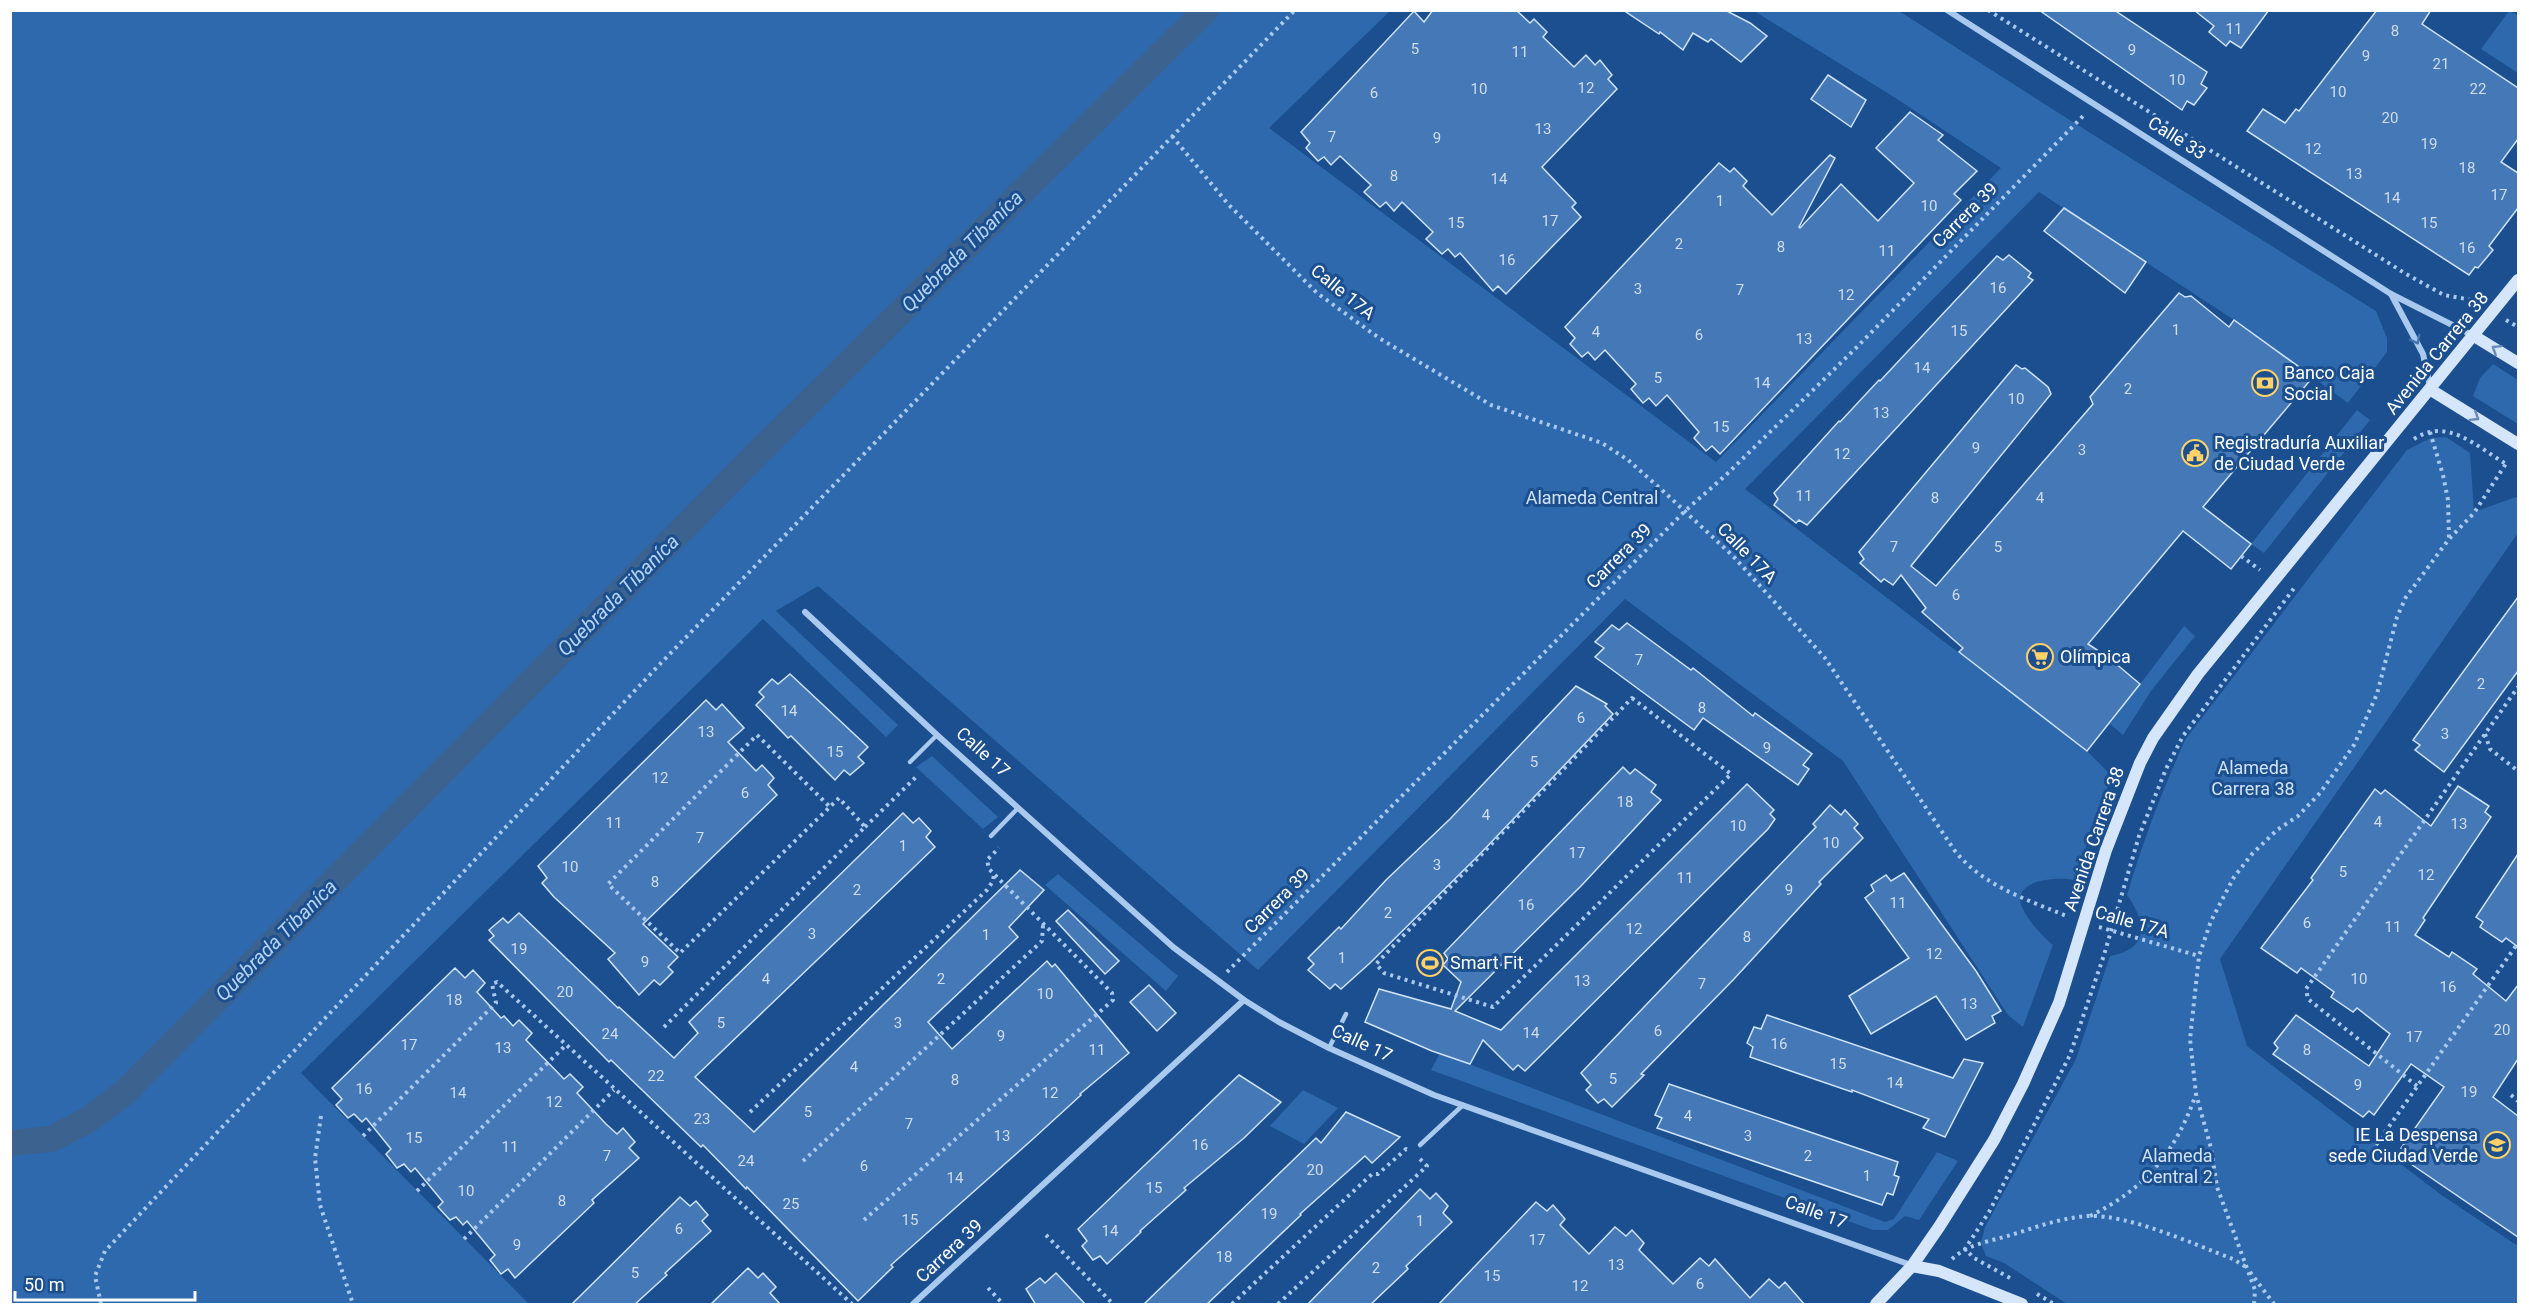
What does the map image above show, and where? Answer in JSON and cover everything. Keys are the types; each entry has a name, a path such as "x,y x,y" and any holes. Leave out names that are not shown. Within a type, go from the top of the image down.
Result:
{"main road":[{"name":"Avenida Carrera 38","path":"1876,1305 1912,1266 1987,1150 2023,1084 2059,1003 2119,814 2153,738 2198,674 2431,390 2518,280"},
{"path":"2474,336 2518,363"},
{"path":"2431,390 2518,444"},
{"name":"Calle 17","path":"1912,1266 1939,1271 2022,1305"}],"street":[{"name":"Calle 33","path":"1947,10 2391,294 2474,336"},
{"name":"Calle 33","path":"2391,294 2423,354 2431,390"},
{"name":"Calle 17","path":"805,612 937,735 1173,947 1244,1000 1329,1048 1434,1095 1912,1266"},
{"name":"Carrera 39","path":"913,1305 1244,1000"}],"lane":[{"path":"910,762 937,735"},
{"path":"991,836 1018,808"},
{"path":"1329,1048 1346,1014"},
{"path":"1420,1145 1462,1105"}],"path":[{"path":"101,1305 94,1276 105,1251 661,663 1295,10"},
{"path":"1988,10 2406,274 2444,295 2479,302 2518,327"},
{"name":"Carrera 39","path":"1218,981 1685,511 1726,475 1857,347 2093,104"},
{"name":"Calle 17A","path":"1172,136 1228,204 1317,293 1379,338 1491,405 1602,443 1628,459 1685,511 1733,556 1825,657 1955,851 1971,870 1986,881 2084,923 2199,956"},
{"path":"2254,1305 2255,1290 2217,1186 2211,1148 2196,1094 2190,1039 2199,956 2211,921 2235,877 2252,854 2277,830 2298,816 2320,793 2354,745 2377,694 2397,617 2406,597 2449,539 2474,513 2506,464 2451,431 2425,432 2410,441"},
{"path":"2430,432 2448,500 2449,539"},
{"path":"2241,556 2264,572"},
{"path":"1939,1271 1965,1249 1989,1212 2070,1055 2139,836 2166,769 2183,736 2297,584"},
{"path":"2417,1086 2308,999 2306,989 2518,687"},
{"path":"1632,699 1731,774 1493,1006 1384,973 1376,964 1632,699"},
{"path":"2485,734 2490,749 2518,771"},
{"path":"830,807 757,735 608,884 680,953 830,807 839,798 865,827"},
{"path":"664,1027 921,771"},
{"path":"864,1220 1113,1000 1112,993 989,869 987,860 1001,846"},
{"path":"750,1112 987,890 993,881 994,874"},
{"path":"803,1161 1042,941 1043,924"},
{"path":"2376,1145 2518,943"},
{"path":"363,1136 496,1003 492,984 497,982 852,1305"},
{"path":"417,1191 566,1046"},
{"path":"464,1239 614,1089"},
{"path":"2089,1216 2120,1199 2158,1166 2169,1153 2196,1094"},
{"path":"2511,1095 2518,1101"},
{"path":"321,1116 315,1158 320,1205 353,1305"},
{"path":"1232,1305 1372,1174 1378,1174 1406,1149 1413,1152 1427,1166 1278,1305"},
{"path":"1965,1249 2058,1221 2089,1216 2130,1222 2233,1259 2247,1268 2274,1305"},
{"path":"1046,1235 1113,1305"},
{"path":"988,1288 1003,1305"}],"green space":[{"name":"Alameda Central","path":"10,11 1390,11 1269,128 1716,462 2001,168 1894,97 1754,11 1899,11 2376,311 2387,338 2387,352 2348,403 2234,320 2039,192 1745,489 2087,751 2112,776 2074,880 2043,880 2028,886 2020,898 2027,917 2053,945 2023,1027 2008,1015 1843,761 1625,599 1258,970 818,586 776,611 898,725 886,737 763,619 301,1073 529,1304 11,1304"},
{"path":"2509,11 2518,15 2518,73 2481,49"},
{"path":"2493,364 2518,380 2518,424 2473,396 2480,378"},
{"path":"2357,410 2370,420 2264,553 2251,544"},
{"name":"Alameda Central 2","path":"2446,437 2470,453 2474,512 2516,497 2518,499 2518,533 2220,959 2247,1046 2440,1194 2518,1246 2518,1304 2067,1304 2004,1263 1986,1256 1981,1243 1985,1227 2076,1059 2110,956 2123,953 2138,941 2141,925 2134,905 2127,895 2146,836 2185,740 2407,450 2431,438"},
{"path":"2184,626 2195,636 2151,691 2123,735 2110,724"},
{"path":"932,756 998,817 983,829 916,767"},
{"path":"1058,874 1178,976 1166,991 1045,885"},
{"path":"1440,1053 1885,1222 1894,1219 1937,1152 1958,1161 1919,1220 1905,1216 1888,1230 1873,1230 1431,1070"},
{"path":"1303,1090 1338,1108 1304,1144 1270,1126"}],"building":[{"path":"1433,10 1516,10 1530,23 1534,19 1547,32 1543,37 1574,67 1586,55 1595,65 1600,60 1612,75 1608,79 1617,89 1542,167 1576,203 1572,207 1581,217 1506,294 1498,286 1493,291 1460,253 1455,257 1448,249 1442,254 1426,239 1433,232 1402,202 1394,211 1386,202 1380,207 1364,192 1371,185 1340,156 1331,165 1324,157 1318,161 1306,148 1310,143 1301,132 1414,11 1424,22"},
{"path":"1623,10 1725,10 1750,23 1767,36 1741,62 1711,39 1708,42 1693,33 1683,50 1660,32 1659,34"},
{"path":"2039,10 2114,10 2207,72 2201,84 2207,88 2194,105 2187,101 2182,110"},
{"path":"2194,10 2269,10 2241,48 2230,41 2226,46 2209,32 2214,26"},
{"path":"2377,10 2431,10 2422,24 2518,88 2518,139 2501,162 2518,173 2518,208 2489,246 2493,250 2469,275 2247,131 2263,109 2285,123 2296,109 2299,111"},
{"path":"1828,75 1866,100 1851,127 1811,99"},
{"path":"1910,112 1943,135 1938,140 1977,171 1954,194 1961,200 1720,454 1712,446 1706,451 1694,438 1699,432 1667,395 1656,406 1649,398 1643,403 1631,389 1636,384 1605,350 1595,360 1588,352 1582,357 1570,344 1575,338 1565,327 1719,163 1730,172 1734,168 1747,181 1743,186 1772,215 1830,155 1835,158 1799,227 1841,184 1878,221 1914,183 1876,148"},
{"path":"2064,208 2146,262 2125,293 2044,231"},
{"path":"2009,255 2031,273 2028,277 2033,280 1807,525 1799,520 1796,523 1774,505 1778,499 1774,493 1839,421 1880,381 1997,256 2003,260"},
{"path":"2179,293 2185,297 2191,296 2229,327 2234,320 2313,377 2203,507 2251,544 2231,569 2183,531 2088,644 2108,657 2140,684 2087,751 1959,652 1963,648 1922,612 1926,608 1901,575 1893,585 1884,579 1881,582 1860,563 1864,559 1859,552 2016,365 2022,369 2025,368 2048,387 2051,394 1911,566 1936,586 2093,404 2090,397"},
{"path":"2518,597 2518,671 2444,772 2415,750 2420,745 2413,740"},
{"path":"1627,623 1691,670 1693,668 1753,716 1755,713 1812,754 1803,765 1809,769 1798,785 1703,718 1694,730 1595,657 1604,648 1595,642 1612,625 1619,630"},
{"path":"790,674 868,747 858,757 864,763 850,775 844,770 835,780 791,736 788,738 756,705 764,697 759,692 772,679 778,684"},
{"path":"1576,686 1607,704 1605,706 1613,714 1479,855 1341,989 1335,984 1330,989 1308,970 1314,964 1308,958 1339,927 1341,929 1386,880 1450,819"},
{"path":"706,700 716,710 722,704 744,728 728,742 756,771 762,765 774,778 768,785 777,795 643,924 678,957 668,967 673,972 660,985 654,980 639,995 608,959 615,953 542,883 547,878 538,866"},
{"path":"1623,767 1630,774 1635,769 1656,785 1651,792 1661,800 1581,886 1455,1011 1501,1030 1747,784 1774,810 1770,814 1775,819 1768,829 1525,1071 1518,1065 1513,1070 1483,1040 1470,1064 1432,1051 1365,1022 1379,989 1451,1009 1461,982 1443,965 1448,959 1444,953"},
{"path":"2458,786 2489,806 2485,812 2491,817 2423,918 2425,920 2415,935 2449,957 2452,952 2477,969 2473,974 2506,1001 2518,985 2518,1059 2493,1097 2518,1116 2518,1237 2402,1158 2407,1153 2401,1148 2444,1087 2411,1064 2374,1115 2369,1111 2363,1117 2273,1054 2278,1048 2274,1043 2296,1015 2369,1066 2390,1034 2357,1008 2353,1012 2331,997 2334,992 2301,968 2297,973 2261,948 2313,880 2311,878 2375,789 2381,794 2385,790 2431,826"},
{"path":"1830,805 1841,815 1845,810 1858,824 1854,828 1863,838 1819,882 1821,884 1734,979 1612,1107 1604,1099 1598,1103 1586,1090 1591,1085 1581,1073 1816,827 1813,824"},
{"path":"903,813 913,823 919,818 931,831 926,837 935,847 695,1077 754,1132 1020,870 1044,890 1009,927 1018,937 928,1022 952,1049 1047,961 1052,967 1055,964 1129,1053 1080,1094 891,1265 893,1267 858,1301 747,1187 746,1189 703,1145 701,1147 611,1060 609,1062 489,940 494,936 489,930 503,918 508,923 519,913 674,1058 698,1033 689,1022"},
{"path":"2518,854 2518,947 2506,938 2502,942 2480,927 2483,922 2476,917"},
{"path":"1904,873 1976,971 2001,1011 1992,1016 1995,1023 1966,1040 1936,996 1871,1034 1849,996 1909,958 1865,898 1874,891 1871,885 1886,875 1891,881"},
{"path":"1068,910 1119,961 1105,974 1056,921"},
{"path":"455,968 465,978 473,970 485,983 477,992 501,1018 504,1016 513,1026 519,1020 532,1033 526,1040 564,1079 570,1074 583,1087 577,1093 617,1134 623,1128 635,1142 629,1148 639,1158 592,1200 594,1203 515,1278 508,1269 501,1274 490,1260 495,1255 467,1221 463,1225 456,1217 450,1220 438,1207 443,1202 415,1168 411,1172 404,1164 397,1168 386,1154 391,1149 366,1118 362,1122 354,1114 348,1118 336,1105 342,1099 332,1088"},
{"path":"1149,985 1176,1013 1157,1031 1130,1002"},
{"path":"1767,1015 1953,1078 1964,1059 1983,1063 1945,1137 1923,1128 1929,1119 1852,1090 1852,1092 1750,1057 1753,1047 1747,1043 1754,1027 1761,1029"},
{"path":"1239,1075 1281,1102 1244,1138 1184,1188 1186,1190 1107,1264 1100,1256 1093,1260 1082,1246 1087,1241 1078,1229"},
{"path":"1669,1084 1898,1162 1894,1175 1899,1177 1893,1195 1887,1193 1882,1205 1657,1128 1662,1118 1655,1115"},
{"path":"1346,1112 1400,1137 1372,1163 1365,1156 1300,1214 1206,1305 1143,1305 1316,1138 1321,1143"},
{"path":"1420,1189 1430,1199 1436,1193 1448,1206 1443,1213 1452,1222 1406,1266 1408,1269 1370,1305 1307,1305"},
{"path":"680,1197 690,1206 696,1201 708,1215 702,1221 711,1231 665,1273 667,1275 634,1305 571,1305"},
{"path":"1536,1202 1547,1211 1553,1205 1565,1219 1560,1225 1589,1254 1615,1227 1626,1236 1632,1230 1644,1243 1639,1250 1673,1284 1700,1258 1709,1266 1715,1259 1750,1298 1769,1279 1779,1288 1785,1282 1805,1305 1438,1305"},
{"path":"748,1268 758,1278 763,1273 776,1287 770,1293 781,1305 710,1305"},
{"path":"1056,1273 1086,1305 1036,1305 1026,1289 1040,1278 1045,1283"}],"waterway":[{"name":"Quebrada Tibaníca","path":"10,1143 51,1139 88,1120 124,1093 761,450 1206,10"}],"place":[{"name":"Banco Caja Social","path":"2265,383"},
{"name":"Registraduría Auxiliar de Ciudad Verde","path":"2195,453"},
{"name":"Olímpica","path":"2040,657"},
{"name":"Smart Fit","path":"1430,963"},
{"name":"IE La Despensa sede Ciudad Verde","path":"2497,1145"}],"park label":[{"name":"Alameda Carrera 38","path":"2253,778"}]}
